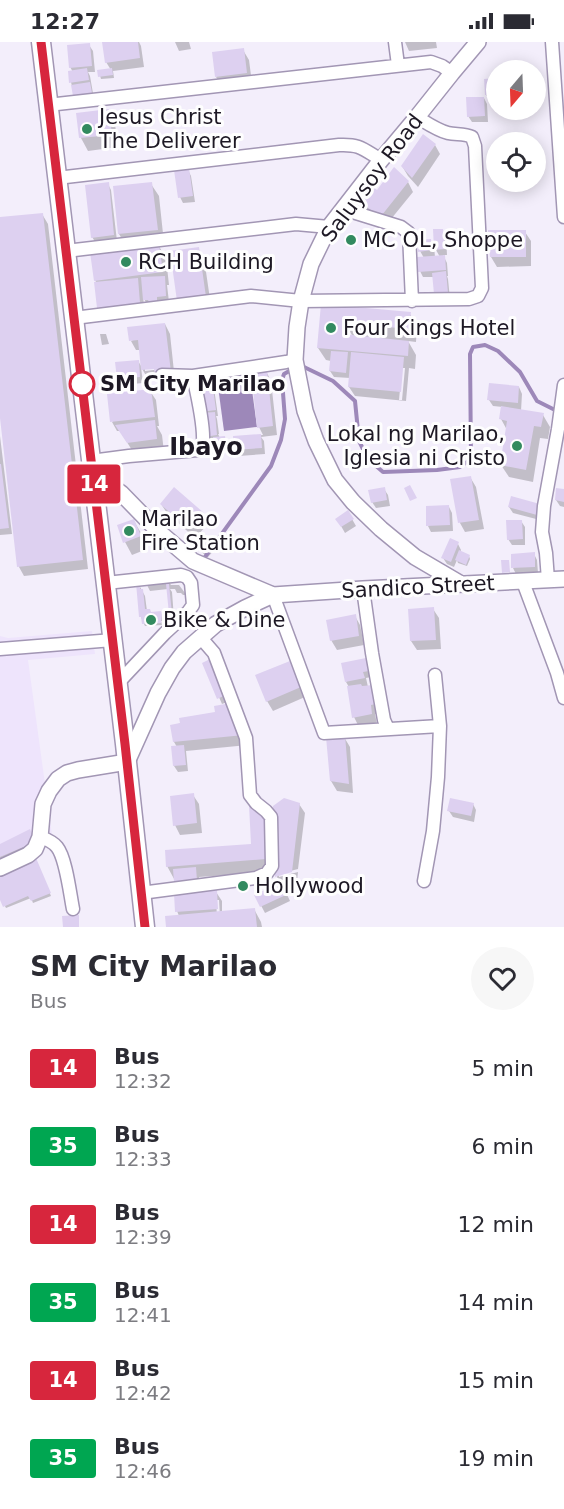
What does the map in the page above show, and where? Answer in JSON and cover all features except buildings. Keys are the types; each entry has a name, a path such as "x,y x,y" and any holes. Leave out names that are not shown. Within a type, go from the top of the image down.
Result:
{"highway":[{"path":"41,42 145,927"}],"main road":[{"name":"Saluysoy Road","path":"461,584 415,557 381,529 353,502 335,480 316,441 305,411 295,360 301,301 311,264 329,227 478,42"},
{"name":"Sandico Street","path":"92,467 122,493 159,532 193,561 273,595"},
{"name":"Sandico Street","path":"127,762 164,681 184,652 216,624 273,595 564,579"},
{"path":"0,868 32,853 35,849 40,837 43,804 58,778 78,770 127,762"}],"street":[{"path":"395,42 398,65"},
{"path":"552,42 564,217"},
{"path":"48,105 430,62 452,73"},
{"path":"74,318 251,296 301,301 412,301 469,299 478,296 482,288 475,146 472,137 440,130 417,117"},
{"path":"57,178 339,145 353,145 362,148 381,160"},
{"path":"343,208 400,227 409,233 412,301"},
{"path":"66,251 296,224 329,227"},
{"path":"162,375 193,376 295,360"},
{"path":"92,467 129,456 201,448 203,442 201,423 193,376"},
{"path":"548,580 542,532 543,515 564,386"},
{"path":"106,583 181,575 191,583 193,605 189,612 165,633 118,683"},
{"path":"523,582 564,698"},
{"path":"363,589 384,720 388,729"},
{"path":"273,595 324,732 440,726"},
{"path":"141,893 256,878 267,873 272,866 271,817 250,795 246,738 214,653 201,638"},
{"path":"0,649 113,640"},
{"path":"424,881 433,831 438,777 440,726 435,675"},
{"path":"40,837 58,848 66,872 73,909"}],"shaded area":[{"path":"250,375 257,427 224,431 217,379"},
{"path":"92,631 95,654 28,660 52,835 0,857 0,636 8,638"}],"waterway":[{"path":"304,367 333,381 355,401 359,441 368,459 383,472 460,467 471,459 470,354 473,347 485,345 498,351 520,372 537,401 555,410"},
{"path":"205,557 271,466 281,440 285,419 282,380 284,374 291,370"}],"bus line":[{"name":"14","path":"41,42 145,927"}],"place":[{"name":"Jesus Christ The Deliverer","path":"87,129"},
{"name":"MC OL, Shoppe","path":"351,240"},
{"name":"RCH Building","path":"126,262"},
{"name":"Four Kings Hotel","path":"331,328"},
{"name":"SM City Marilao","path":"82,384"},
{"name":"Lokal ng Marilao, Iglesia ni Cristo","path":"517,446"},
{"name":"Marilao Fire Station","path":"129,531"},
{"name":"Bike & Dine","path":"151,620"},
{"name":"Hollywood","path":"243,886"}],"district":[{"name":"Ibayo","path":"206,447"}]}
